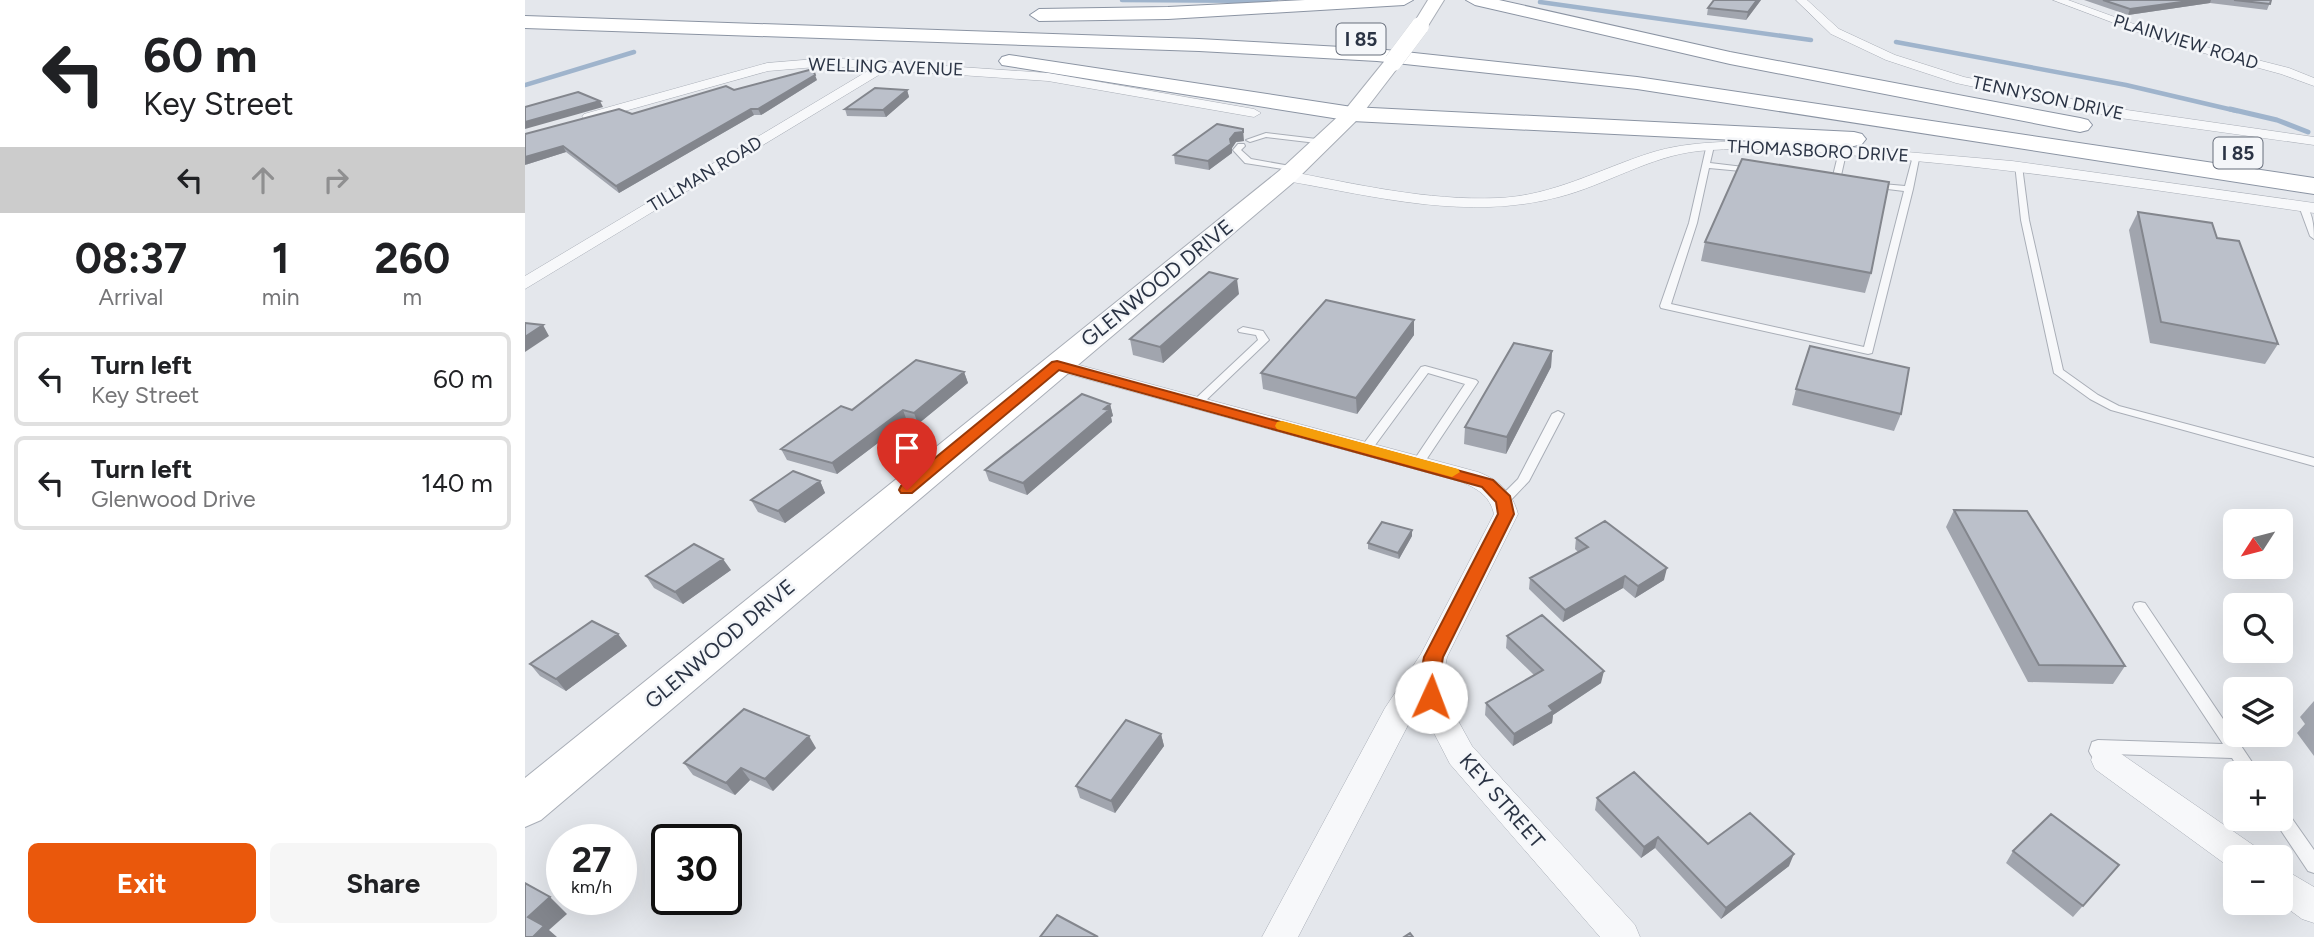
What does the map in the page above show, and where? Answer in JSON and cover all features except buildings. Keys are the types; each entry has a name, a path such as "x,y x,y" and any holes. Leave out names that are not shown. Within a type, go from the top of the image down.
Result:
{"highway":[{"path":"1019,15 1127,14 1404,0"},
{"name":"I 85","path":"1475,0 1730,58 2155,140 2314,164"},
{"name":"I 85","path":"525,5 1227,33 1432,44 1713,78 2099,132"},
{"path":"731,13 781,12"},
{"name":"I 85","path":"525,22 1199,45 1481,64 1689,91 2311,197"},
{"path":"634,26 996,60 1352,114 1796,135 1968,147 2311,197"}],"street":[{"name":"GLENWOOD DRIVE","path":"525,806 1291,173 1352,114 1420,26 1436,0"},
{"name":"TENNYSON DRIVE","path":"1801,0 1816,17 1847,37 1893,57 1970,82 2125,115 2314,142"},
{"name":"PLAINVIEW ROAD","path":"2057,0 2171,41 2311,80"},
{"name":"WELLING AVENUE","path":"574,121 767,68 828,62 1048,77 1254,113"},
{"name":"TILLMAN ROAD","path":"525,284 886,65"},
{"name":"THOMASBORO DRIVE","path":"1291,173 1418,200 1499,203 1556,193 1655,156 1710,146 1766,145 1917,156 2311,197"},
{"path":"1057,365 1418,463 1487,484 1504,500"},
{"name":"KEY STREET","path":"1504,500 1506,514 1433,657 1429,677 1431,697 1461,755 1623,937"},
{"path":"1279,937 1395,717 1433,657"},
{"path":"2106,760 2226,845"},
{"path":"2293,892 2314,907"}],"lane":[{"path":"1250,140 1266,135 1325,142"},
{"path":"1241,146 1237,150 1248,160 1291,173"},
{"path":"1710,146 1693,223 1665,306 1868,351 1917,156"},
{"path":"1836,180 1843,149"},
{"path":"1705,165 1758,171"},
{"path":"2018,166 2025,220 2058,371 2094,397 2115,408 2314,462"},
{"path":"1823,179 1848,182"},
{"path":"1860,183 1909,189"},
{"path":"2311,197 2314,236"},
{"path":"1197,403 1264,340 1259,333 1243,330"},
{"path":"1366,449 1425,369 1472,382 1418,463"},
{"path":"1504,500 1523,481 1558,414"},
{"path":"2140,607 2244,761"},
{"path":"2106,760 2097,751 2098,747 2237,751"},
{"path":"2291,831 2314,865"}],"waterway":[{"path":"1122,0 1276,1"},
{"path":"1540,2 1811,40"},
{"path":"1896,42 2126,85 2237,111"},
{"path":"525,85 634,52"},
{"path":"2230,109 2277,120 2308,132"}],"slow traffic":[{"path":"1282,426 1452,472"}],"route":[{"path":"907,490 1057,365 1470,477 1494,488 1504,500 1506,514 1433,657 1429,677 1431,697"}]}
